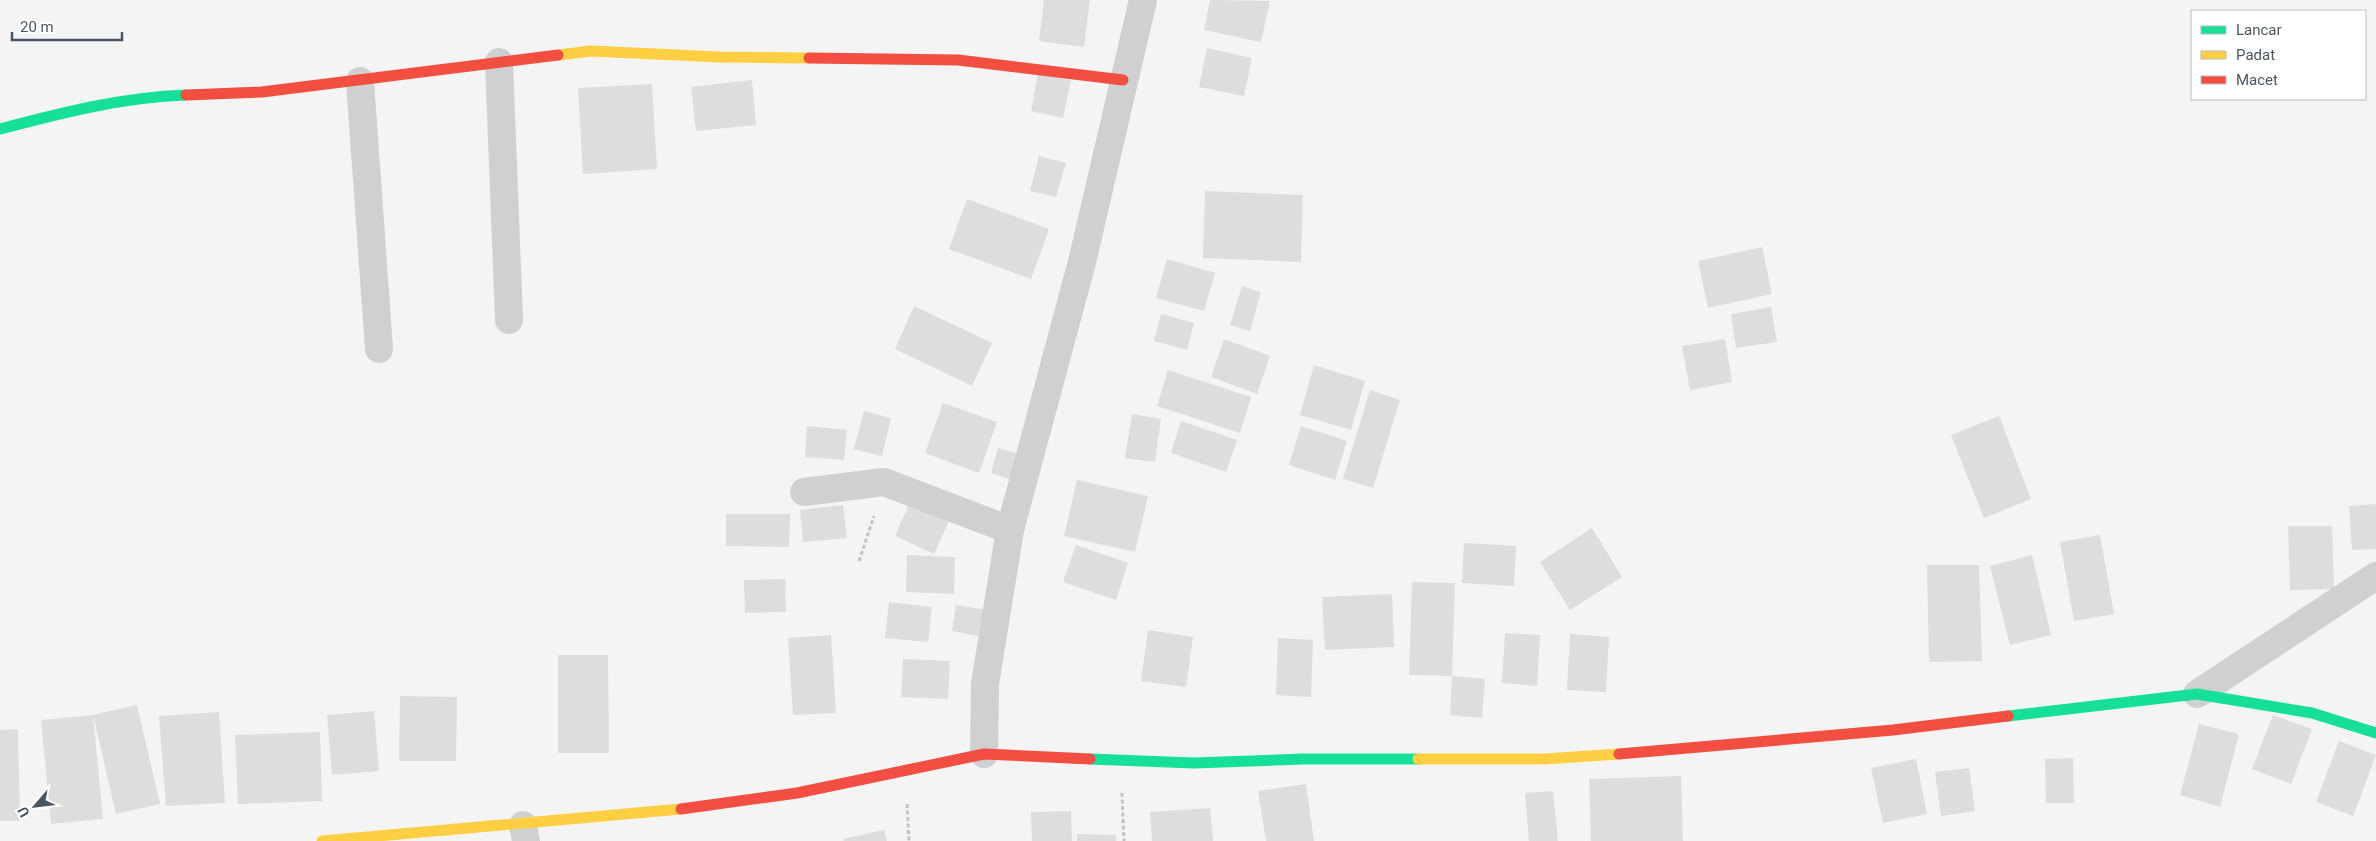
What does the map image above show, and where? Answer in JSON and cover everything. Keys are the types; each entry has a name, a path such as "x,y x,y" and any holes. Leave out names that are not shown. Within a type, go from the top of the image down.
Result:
{"street":[{"path":"984,754 985,684 1010,530 1082,262 1143,0"},
{"path":"0,130 62,113 161,96 262,92 591,51 720,57 958,60 1123,80"},
{"path":"499,62 509,320"},
{"path":"360,81 379,349"},
{"path":"804,492 884,482 1010,530"},
{"path":"2197,694 2376,576"},
{"path":"322,841 524,833 797,793 984,754 1194,763 1303,759 1544,759 1716,747 1893,730 2197,694 2312,713 2376,733"}],"path":[{"path":"859,561 884,482"},
{"path":"1120,760 1124,841"}],"building":[{"path":"1044,0 1090,0 1084,47 1039,41"},
{"path":"1210,0 1270,1 1261,42 1204,30"},
{"path":"1207,48 1252,58 1244,96 1199,87"},
{"path":"1038,73 1071,80 1063,118 1031,111"},
{"path":"752,80 756,125 696,131 691,87"},
{"path":"652,84 657,169 583,174 578,88"},
{"path":"1039,156 1066,163 1056,197 1030,191"},
{"path":"1205,191 1303,195 1301,262 1203,258"},
{"path":"967,199 1049,229 1031,279 949,249"},
{"path":"1762,247 1772,294 1708,308 1698,261"},
{"path":"1167,259 1215,273 1204,311 1156,298"},
{"path":"1242,286 1261,292 1250,331 1230,325"},
{"path":"914,306 992,343 972,386 895,349"},
{"path":"1771,307 1777,342 1736,348 1731,314"},
{"path":"1161,314 1194,323 1187,350 1154,341"},
{"path":"1224,339 1270,356 1257,394 1211,377"},
{"path":"1725,339 1732,382 1690,390 1682,346"},
{"path":"1314,365 1365,381 1351,430 1300,415"},
{"path":"1168,370 1251,397 1240,433 1157,406"},
{"path":"1370,390 1400,400 1373,488 1343,479"},
{"path":"943,403 997,422 979,473 925,453"},
{"path":"864,411 891,418 882,456 854,449"},
{"path":"1132,414 1161,419 1155,462 1125,458"},
{"path":"1999,416 2031,499 1984,518 1951,435"},
{"path":"1181,421 1237,440 1226,472 1171,453"},
{"path":"807,426 847,430 844,460 805,457"},
{"path":"1301,426 1347,441 1335,480 1289,465"},
{"path":"998,448 1022,455 1015,481 991,473"},
{"path":"1077,480 1148,496 1135,552 1064,536"},
{"path":"910,502 949,521 934,554 895,536"},
{"path":"2376,504 2376,549 2352,550 2349,506"},
{"path":"843,505 847,538 803,542 800,510"},
{"path":"726,514 790,514 789,547 726,546"},
{"path":"2288,526 2332,526 2334,589 2290,590"},
{"path":"1592,528 1622,577 1570,610 1540,562"},
{"path":"2100,535 2114,614 2074,621 2060,542"},
{"path":"1464,543 1516,546 1514,586 1462,583"},
{"path":"1076,545 1128,563 1116,600 1063,582"},
{"path":"907,555 955,557 954,594 906,592"},
{"path":"2032,555 2051,635 2010,645 1990,566"},
{"path":"1927,565 1979,565 1982,661 1929,662"},
{"path":"785,579 786,612 745,613 744,580"},
{"path":"1412,582 1455,583 1452,676 1409,675"},
{"path":"1392,594 1394,647 1325,650 1322,597"},
{"path":"889,602 932,607 928,642 885,638"},
{"path":"956,605 987,610 983,637 952,631"},
{"path":"1148,630 1193,637 1186,687 1141,681"},
{"path":"1505,633 1540,635 1537,686 1502,683"},
{"path":"1570,634 1609,637 1606,692 1567,690"},
{"path":"831,635 836,713 793,715 788,638"},
{"path":"1278,638 1313,640 1311,697 1276,695"},
{"path":"558,655 608,655 609,753 558,753"},
{"path":"903,659 950,661 948,699 901,697"},
{"path":"1452,676 1485,679 1482,718 1450,715"},
{"path":"400,696 457,697 456,761 399,761"},
{"path":"137,705 160,804 116,814 93,715"},
{"path":"374,711 379,771 332,775 327,715"},
{"path":"219,712 225,803 166,806 159,716"},
{"path":"93,715 103,819 51,824 41,720"},
{"path":"2273,715 2312,729 2291,784 2252,769"},
{"path":"2199,724 2239,734 2220,807 2180,795"},
{"path":"18,729 20,821 0,821 0,730"},
{"path":"320,732 322,801 238,804 235,735"},
{"path":"2339,741 2376,755 2353,816 2316,802"},
{"path":"2073,758 2074,803 2046,803 2045,759"},
{"path":"1916,759 1927,814 1883,823 1871,768"},
{"path":"1969,768 1975,811 1941,816 1935,772"},
{"path":"1681,776 1683,841 1591,841 1589,779"},
{"path":"1306,784 1314,841 1266,841 1258,791"},
{"path":"1553,791 1558,841 1529,841 1525,793"},
{"path":"1210,808 1213,841 1152,841 1150,812"},
{"path":"1071,811 1072,841 1032,841 1031,812"},
{"path":"884,830 887,841 844,841 843,839"},
{"path":"1077,834 1116,835 1116,841 1077,841"}],"traffic: fast":[{"path":"0,129 116,102 186,95"},
{"path":"2008,716 2197,694 2312,713 2376,733"},
{"path":"1090,759 1194,763 1303,759 1418,759"}],"traffic: slow":[{"path":"558,55 591,51 720,57 809,58"},
{"path":"1418,759 1544,759 1619,754"},
{"path":"322,841 681,809"}],"traffic: jam":[{"path":"186,95 262,92 558,55"},
{"path":"809,58 958,60 1123,80"},
{"path":"1619,754 1893,730 2008,716"},
{"path":"681,809 797,793 984,754 1090,759"}]}
